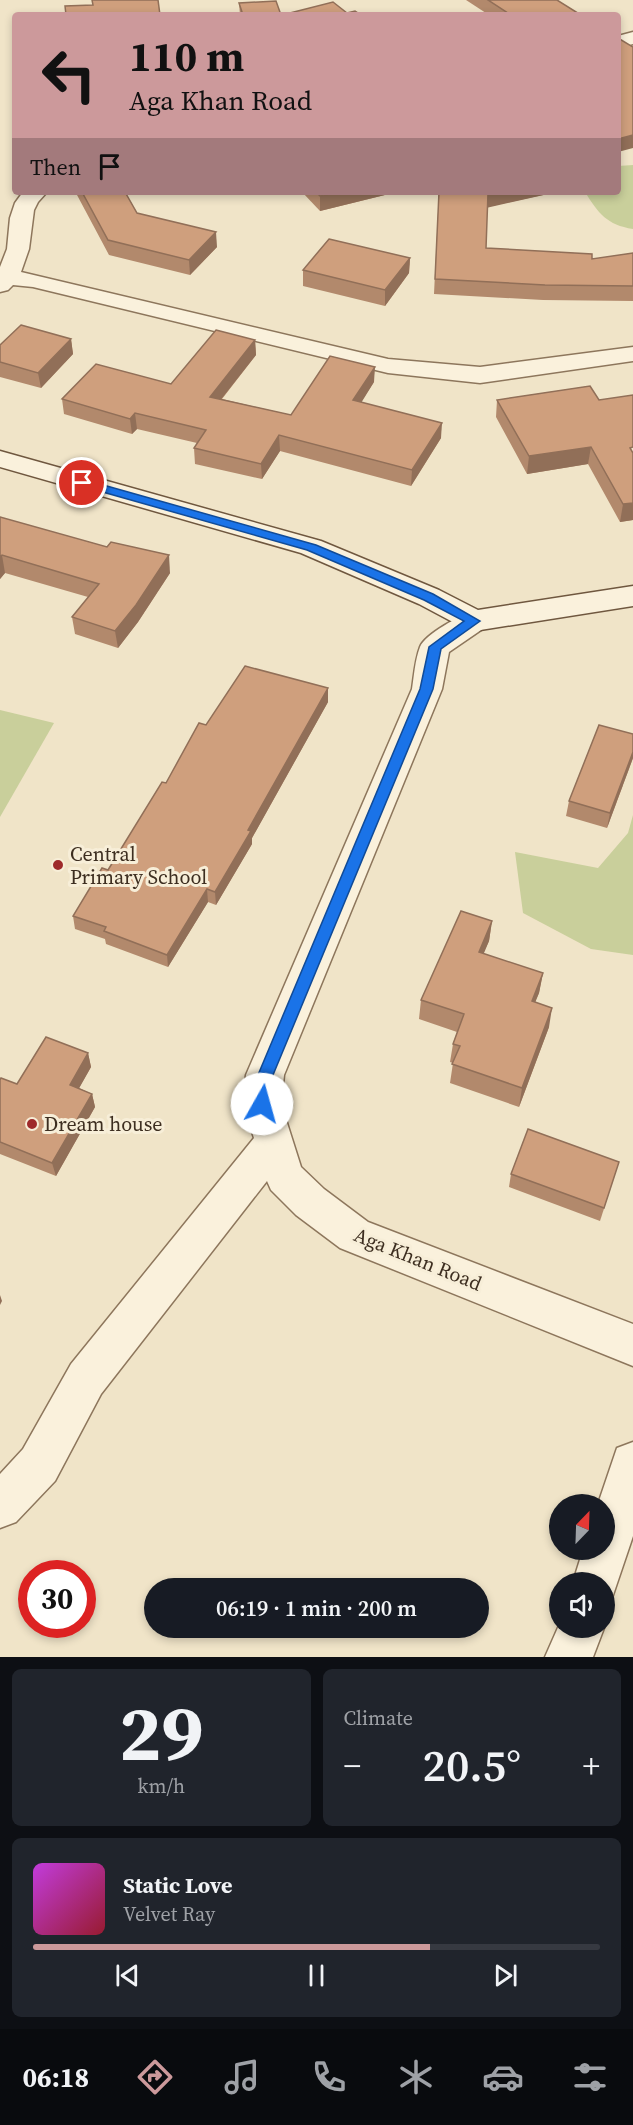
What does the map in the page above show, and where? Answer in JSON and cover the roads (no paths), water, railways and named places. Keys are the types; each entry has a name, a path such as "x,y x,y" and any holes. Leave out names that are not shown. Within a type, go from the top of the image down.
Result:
{"street":[{"path":"32,195 24,208 17,251 4,281 57,285 388,366 480,375 633,354"},
{"path":"0,459 311,547 429,597 474,621"},
{"name":"Aga Khan Road","path":"633,596 474,621 435,647 427,689 265,1075 262,1104 285,1177 310,1202 354,1235 633,1345"},
{"path":"0,1506 39,1465 87,1379 275,1141"},
{"path":"600,1572 633,1464"},
{"path":"569,1657 577,1638"}],"place":[{"name":"Central Primary School","path":"58,865"},
{"name":"Dream house","path":"32,1124"}]}
